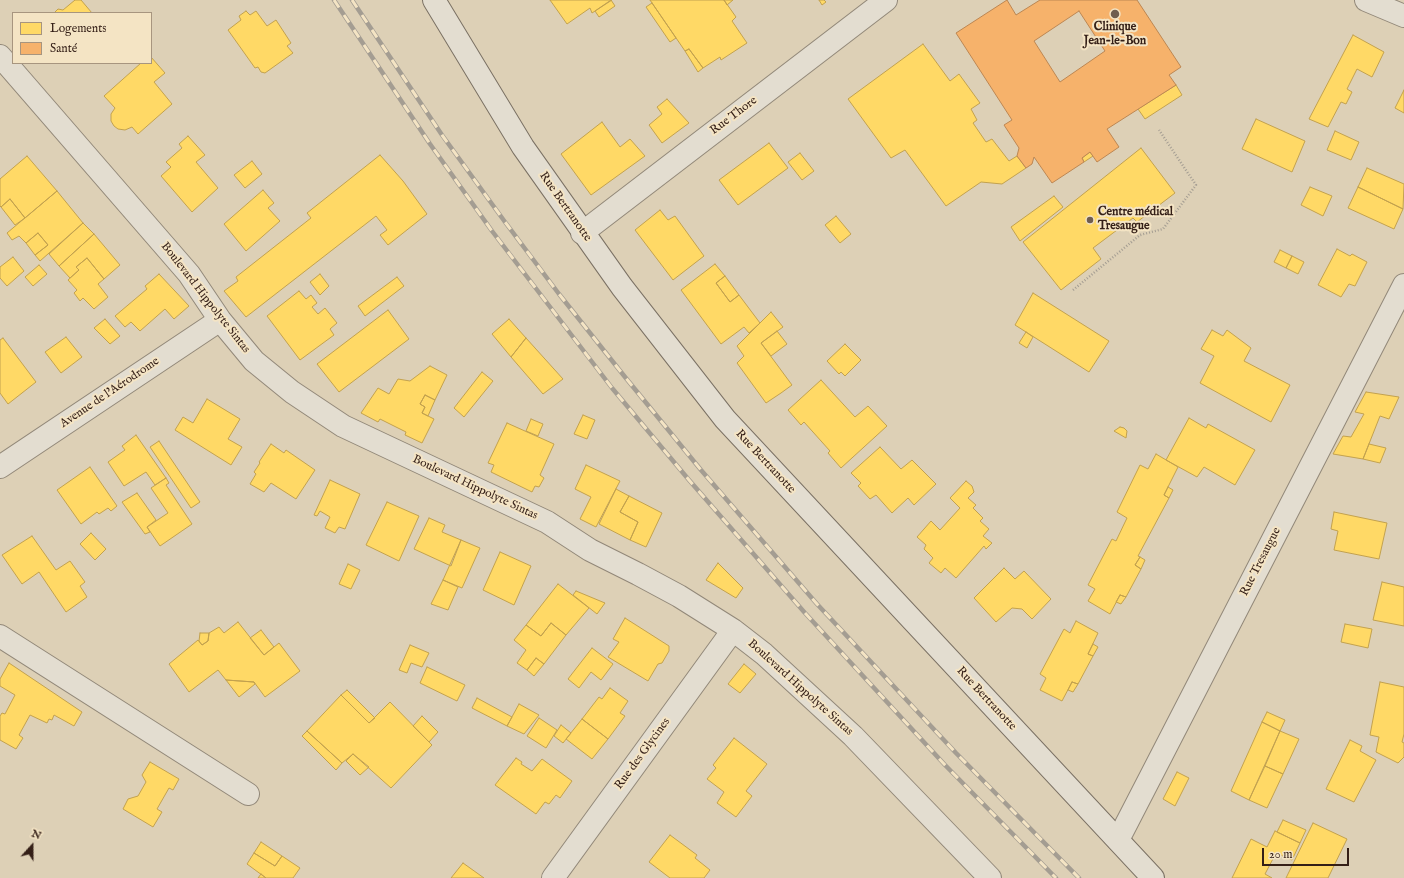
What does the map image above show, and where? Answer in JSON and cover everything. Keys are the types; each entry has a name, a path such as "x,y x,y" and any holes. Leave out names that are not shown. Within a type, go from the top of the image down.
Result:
{"street":[{"name":"Rue Bertranotte","path":"434,0 523,147 582,232 622,287 725,419 1153,878"},
{"name":"Rue Thore","path":"582,232 886,0"},
{"path":"1366,0 1404,16"},
{"name":"Boulevard Hippolyte Sintas","path":"0,56 189,274 220,320 254,361 292,392 343,426 548,522 590,550 679,596 733,630 764,654 853,736 990,878"},
{"name":"Rue Tresaugue","path":"1118,840 1404,285"},
{"name":"Avenue de l'Aérodrome","path":"0,467 220,320"},
{"name":"Rue des Glycines","path":"553,878 733,630"},
{"path":"0,636 248,794"}],"path":[{"path":"1073,290 1140,235 1163,229 1196,185 1159,130"}],"building: Logements":[{"path":"75,0 81,0 91,12 55,12 58,9 63,10"},
{"path":"550,0 612,0 592,13 590,8 567,24"},
{"path":"611,0 615,6 599,17 595,11"},
{"path":"650,0 724,0 736,17 732,21 747,43 721,60 720,57 703,68 689,49 685,51"},
{"path":"724,0 733,0 727,5"},
{"path":"819,0 824,0 826,2 822,5"},
{"path":"652,3 676,38 670,42 646,7"},
{"path":"246,11 250,15 256,11 267,26 276,20 291,43 287,46 293,53 265,73 261,72 258,67 255,68 228,30 241,20 239,16"},
{"path":"1353,35 1384,52 1372,77 1357,69 1347,89 1352,92 1346,104 1341,102 1328,127 1309,119"},
{"path":"923,44 950,81 959,74 980,103 971,109 977,120 973,123 986,142 992,139 1009,161 1017,156 1026,168 1002,184 981,182 946,206 905,150 891,158 848,99"},
{"path":"689,49 703,68 698,72 685,51"},
{"path":"152,58 165,73 154,82 172,104 138,134 132,127 125,130 118,129 114,126 111,121 111,114 115,108 104,96 140,64 152,64"},
{"path":"1176,85 1182,95 1145,119 1138,109"},
{"path":"1404,90 1404,113 1395,108"},
{"path":"667,99 689,123 662,143 649,125 662,114 657,107"},
{"path":"1256,119 1305,141 1292,172 1242,149"},
{"path":"602,122 620,147 630,139 645,156 591,195 561,154"},
{"path":"1335,131 1359,142 1351,160 1327,150"},
{"path":"188,136 205,155 196,162 218,188 192,212 161,176 171,167 166,162 182,148 179,144"},
{"path":"769,143 788,168 738,205 719,180"},
{"name":"Centre médical Tresaugue","path":"1141,148 1175,193 1137,222 1133,218 1093,248 1101,259 1061,290 1023,242"},
{"path":"1090,152 1093,156 1084,162 1082,158"},
{"path":"800,153 814,171 802,180 788,162"},
{"path":"380,155 403,181 427,214 388,245 380,235 387,230 376,216 246,317 224,291 238,281 236,277 311,218 307,213"},
{"path":"27,156 57,191 25,218 10,199 1,207 0,206 0,179"},
{"path":"252,161 262,174 245,188 234,175"},
{"path":"1367,168 1404,184 1403,209 1358,187"},
{"path":"1310,187 1332,196 1323,216 1301,205"},
{"path":"1358,187 1403,209 1394,229 1348,208"},
{"path":"263,190 274,203 268,208 280,221 246,251 224,224"},
{"path":"57,191 83,223 40,261 35,255 48,245 38,233 26,243 19,236 12,240 7,233"},
{"path":"1054,196 1063,207 1020,241 1011,227"},
{"path":"10,199 25,218 15,225 1,207"},
{"path":"660,210 668,220 675,216 704,256 673,280 635,230"},
{"path":"836,216 851,234 840,243 825,225"},
{"path":"83,223 94,234 59,266 49,254"},
{"path":"38,233 48,245 35,255 26,243"},
{"path":"94,234 120,265 104,279 87,258 76,267 79,270 70,278 59,266"},
{"path":"1337,249 1350,256 1352,254 1367,262 1355,286 1349,284 1341,297 1318,285"},
{"path":"1280,250 1292,256 1286,268 1274,262"},
{"path":"1292,256 1304,262 1298,274 1286,268"},
{"path":"13,257 24,271 7,286 0,278 0,267"},
{"path":"87,258 104,279 98,284 108,297 94,309 83,298 80,301 74,293 77,290 68,280 79,270 76,267"},
{"path":"715,264 725,276 716,283 730,302 739,295 760,323 749,333 744,327 721,344 681,290"},
{"path":"39,265 47,274 33,286 25,277"},
{"path":"159,274 189,306 174,319 165,309 140,331 131,322 125,327 115,316 147,289 145,286"},
{"path":"320,274 329,286 320,295 310,282"},
{"path":"725,276 739,295 730,302 716,283"},
{"path":"397,277 404,286 365,316 358,306"},
{"path":"299,291 306,299 311,295 317,303 312,307 318,314 325,308 337,323 330,329 334,335 300,360 267,316"},
{"path":"1033,293 1109,341 1089,372 1015,325"},
{"path":"388,310 409,339 339,392 317,364"},
{"path":"771,312 783,327 761,343 792,385 766,403 737,363 744,356 737,346"},
{"path":"105,319 120,336 110,344 94,328"},
{"path":"509,319 526,338 511,357 492,334"},
{"path":"1212,330 1223,336 1227,330 1251,348 1244,361 1290,385 1271,422 1200,383 1214,356 1201,349"},
{"path":"777,331 787,344 771,356 761,343"},
{"path":"1026,332 1033,337 1027,348 1019,343"},
{"path":"66,337 82,357 61,373 45,352"},
{"path":"3,338 36,382 8,404 0,393 0,340"},
{"path":"526,338 563,379 543,394 511,357"},
{"path":"845,344 861,360 845,376 841,372 839,374 827,361"},
{"path":"430,366 447,375 435,400 425,395 420,404 425,407 422,413 434,419 422,443 405,435 406,432 380,419 378,422 361,413 378,388 389,394 398,379 410,381"},
{"path":"482,372 493,381 464,417 454,408"},
{"path":"821,380 855,417 868,406 887,426 841,468 828,453 830,451 804,422 801,425 788,410"},
{"path":"1366,392 1399,397 1389,419 1380,416 1363,459 1333,454 1343,436 1351,437 1364,414 1355,412"},
{"path":"425,395 435,400 428,416 422,413 425,407 420,404"},
{"path":"207,399 240,419 228,439 242,447 231,465 175,430 183,417 193,423"},
{"path":"583,415 595,420 587,439 574,434"},
{"path":"1189,418 1206,428 1208,424 1255,450 1235,485 1204,467 1197,477 1166,460"},
{"path":"531,419 543,424 538,436 526,431"},
{"path":"507,423 554,444 540,475 544,478 539,487 535,486 532,492 491,472 494,465 488,463"},
{"path":"1120,427 1127,431 1126,438 1114,431"},
{"path":"136,435 166,478 155,485 146,472 124,486 108,462 125,450 122,446"},
{"path":"159,441 200,502 191,508 150,447"},
{"path":"271,444 284,453 286,450 315,470 296,499 271,483 264,492 250,484 256,474 254,472 260,463 259,462"},
{"path":"1369,444 1386,448 1380,463 1363,459"},
{"path":"880,447 901,469 912,460 936,484 914,505 908,498 892,513 876,495 870,499 858,486 861,483 851,473"},
{"path":"1156,454 1178,467 1164,495 1169,498 1138,556 1140,557 1135,565 1141,569 1126,597 1120,595 1110,614 1088,601 1095,589 1088,585 1112,539 1116,541 1127,518 1117,512 1140,465 1148,469"},
{"path":"586,465 620,481 596,527 580,519 591,497 575,489"},
{"path":"90,467 117,506 111,511 108,508 99,514 97,512 81,524 57,490"},
{"path":"166,478 169,483 166,485 192,524 160,546 147,527 168,513 151,488"},
{"path":"330,480 360,494 345,529 339,527 335,533 325,528 330,517 320,511 317,516 314,515"},
{"path":"966,481 972,486 974,492 968,498 976,505 973,508 983,518 980,521 989,529 983,536 992,543 986,549 984,546 956,578 945,568 941,573 929,563 933,558 924,549 926,545 917,537 931,521 940,530 960,508 950,498"},
{"path":"1168,487 1173,490 1169,498 1164,495"},
{"path":"616,489 629,496 620,512 638,522 630,540 599,524"},
{"path":"137,493 156,520 147,527 150,532 145,534 122,502"},
{"path":"629,496 662,513 646,547 630,540 638,522 620,512"},
{"path":"387,502 419,516 399,561 366,545"},
{"path":"1334,512 1387,523 1379,559 1334,550 1338,531 1331,529"},
{"path":"429,518 445,525 442,532 461,540 451,566 414,549"},
{"path":"91,533 106,549 95,560 80,544"},
{"path":"32,536 56,570 70,561 85,582 80,586 87,597 66,612 39,572 22,584 2,555"},
{"path":"461,540 480,548 462,588 443,580"},
{"path":"500,552 531,566 514,605 483,590"},
{"path":"1140,557 1145,560 1141,569 1135,565"},
{"path":"718,563 743,588 736,598 706,580"},
{"path":"348,564 360,570 351,589 339,584"},
{"path":"1004,568 1015,579 1024,571 1051,599 1032,619 1022,609 1012,608 996,622 974,598"},
{"path":"443,580 458,587 448,610 431,604"},
{"path":"1382,582 1404,587 1404,626 1373,620"},
{"path":"558,584 589,608 566,635 551,623 541,636 526,625"},
{"path":"576,591 605,603 597,614 573,595"},
{"path":"1120,595 1126,597 1121,604 1116,602"},
{"path":"625,618 669,646 669,651 662,663 658,664 648,681 608,657 619,642 613,639"},
{"path":"1076,621 1098,633 1088,654 1093,656 1078,684 1072,682 1062,701 1040,690 1046,678 1040,674 1064,629 1070,633"},
{"path":"238,622 264,655 279,643 300,671 265,697 254,682 226,680 218,670 189,692 169,664 198,640 202,645 208,641 209,633 219,627 224,633"},
{"path":"551,623 566,635 544,664 536,658 527,670 517,663 526,650 514,640 526,625 541,636"},
{"path":"1345,624 1372,629 1368,648 1341,642"},
{"path":"261,630 274,647 264,655 250,638"},
{"path":"200,633 209,633 208,641 202,645 199,641"},
{"path":"1093,644 1098,647 1093,656 1088,654"},
{"path":"410,645 429,653 422,667 411,663 407,673 399,670"},
{"path":"592,648 613,664 601,680 591,672 579,688 568,679"},
{"path":"536,658 544,664 534,676 527,670"},
{"path":"9,663 82,712 74,726 54,715 52,720 49,719 47,723 30,715 19,735 23,738 16,749 0,740 0,716 2,713 5,714 15,695 0,686 0,679"},
{"path":"744,664 756,674 740,693 728,684"},
{"path":"427,667 465,685 457,701 420,683"},
{"path":"226,680 254,682 255,684 239,697"},
{"path":"1072,682 1078,684 1073,692 1068,690"},
{"path":"1380,682 1404,687 1404,734 1402,742 1404,743 1404,757 1398,763 1376,752 1379,737 1370,735"},
{"path":"610,688 628,701 620,713 625,716 608,739 582,719 599,697 602,699"},
{"path":"347,690 375,718 369,723 341,695"},
{"path":"341,695 369,723 390,702 432,745 391,788 353,754 342,763 307,731"},
{"path":"477,698 512,717 507,726 472,708"},
{"path":"519,704 539,715 524,734 507,726"},
{"path":"1267,712 1285,720 1280,731 1262,722"},
{"path":"422,716 438,732 429,742 413,726"},
{"path":"539,718 557,730 546,748 527,736"},
{"path":"582,719 608,739 592,759 566,739"},
{"path":"1262,722 1280,731 1249,800 1231,791"},
{"path":"561,725 571,733 563,743 554,736"},
{"path":"307,731 342,763 336,770 302,736"},
{"path":"1280,731 1299,739 1283,774 1265,766"},
{"path":"734,738 767,764 746,791 752,796 736,817 717,803 724,792 707,779 716,768 713,765"},
{"path":"1350,740 1362,746 1360,751 1376,760 1354,802 1326,789"},
{"path":"353,754 369,767 360,775 346,761"},
{"path":"516,758 522,762 521,764 532,771 542,759 572,781 560,798 556,795 549,804 545,802 536,814 495,785"},
{"path":"150,762 179,779 173,790 169,788 157,809 162,812 153,827 123,809 128,799 138,796 146,782 142,775"},
{"path":"1265,766 1283,774 1267,808 1249,800"},
{"path":"1177,772 1189,778 1175,806 1163,799"},
{"path":"1283,820 1306,830 1300,843 1277,832"},
{"path":"1313,823 1347,839 1328,878 1286,878"},
{"path":"1275,831 1300,843 1292,860 1276,853 1265,874 1272,878 1232,878 1251,839 1267,847"},
{"path":"670,835 697,855 695,858 710,870 704,878 670,878 649,862"},
{"path":"261,842 282,856 275,866 254,853"},
{"path":"254,853 275,866 282,856 300,868 293,878 266,878 247,864"},
{"path":"463,863 484,878 451,878"},
{"path":"261,874 266,878 258,878"}],"building: Santé":[{"path":"1007,0 1016,15 1040,0 1137,0 1181,67 1169,75 1176,85 1107,129 1119,147 1097,162 1090,152 1082,158 1084,162 1052,183 1034,157 1032,164 1026,168 1017,156 1019,148 1004,125 1012,120 956,33","holes":["1079,11 1105,51 1060,82 1034,41"]}],"railway":[{"path":"334,0 430,144 492,231 612,388 689,480 805,613 945,765 1056,878"},
{"path":"352,0 442,135 505,222 559,294 701,470 817,604 956,753 1079,878"}],"place":[{"name":"Clinique Jean-le-Bon","path":"1115,14"},
{"name":"Centre médical Tresaugue","path":"1090,220"}]}
